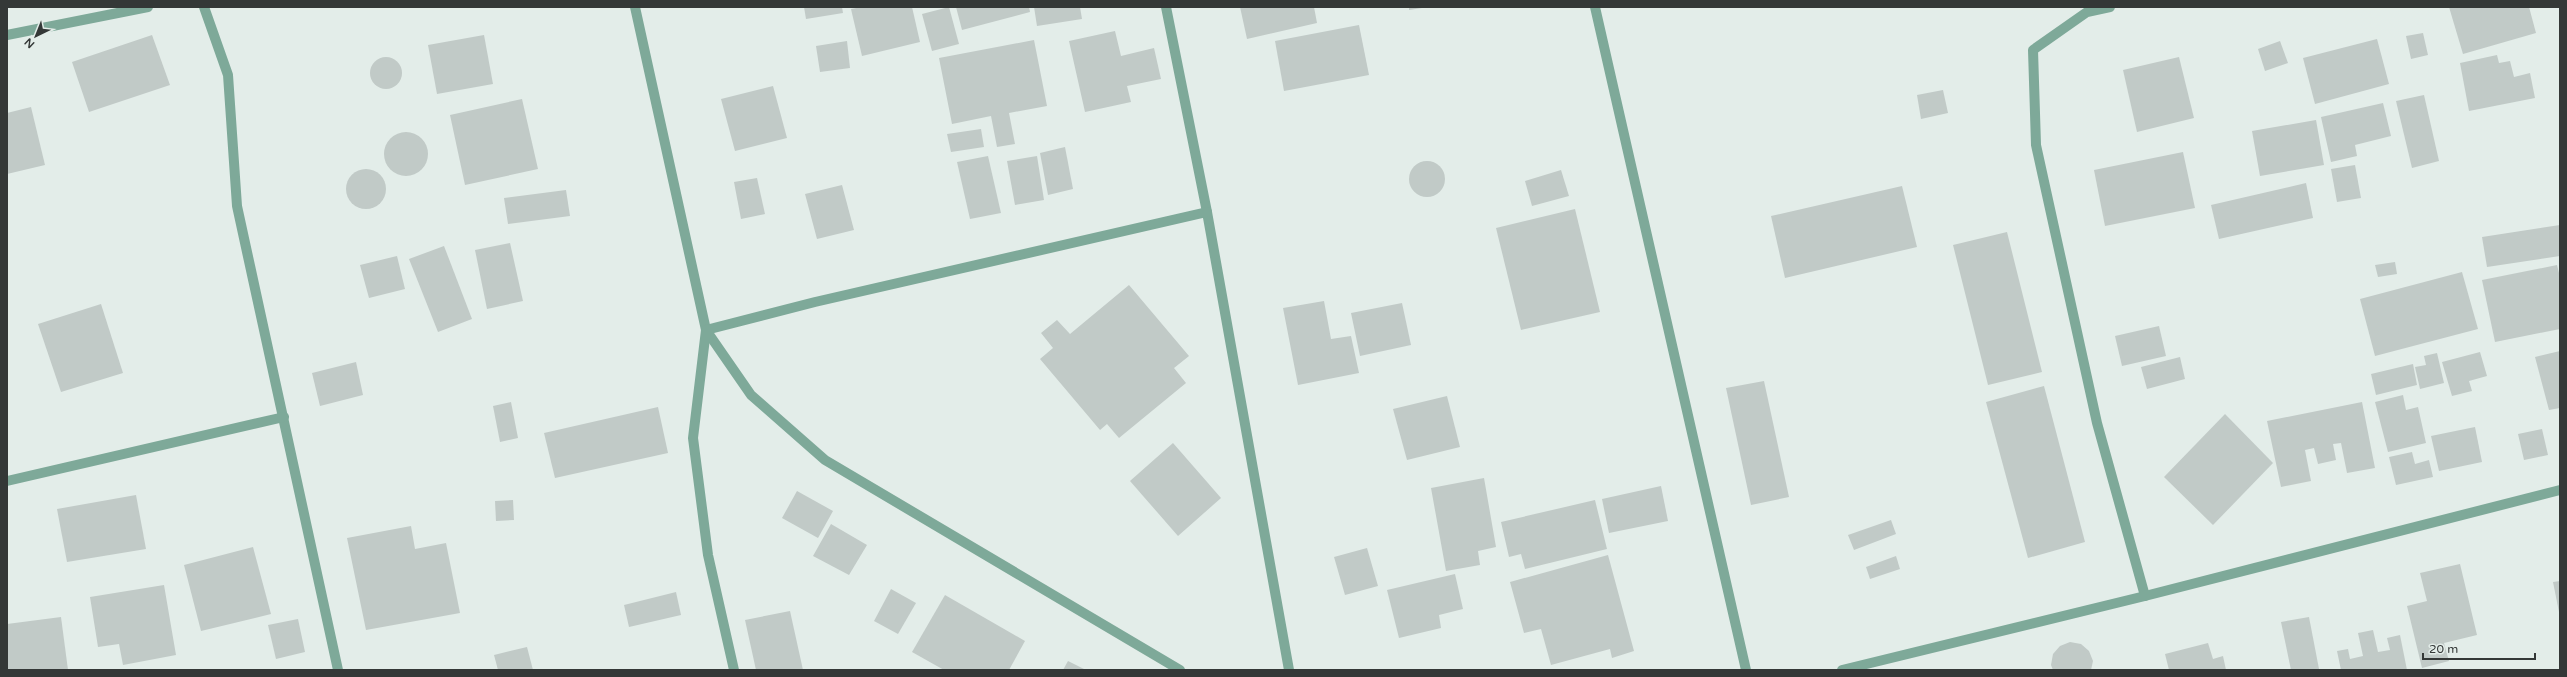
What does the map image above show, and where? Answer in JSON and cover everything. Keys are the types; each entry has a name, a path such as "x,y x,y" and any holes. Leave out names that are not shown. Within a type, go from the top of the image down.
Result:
{"street":[{"path":"7,35 148,7"},
{"path":"204,7 228,75 236,206 284,417 338,670"},
{"path":"635,7 706,330 693,438 708,555 734,670"},
{"path":"1166,7 1207,212 1289,670"},
{"path":"1595,7 1746,670"},
{"path":"2110,7 2086,12 2033,50 2036,145 2097,423 2146,596"},
{"path":"706,330 815,302 1207,212"},
{"path":"706,330 751,395 825,460 1180,670"},
{"path":"7,481 284,417"},
{"path":"1842,670 2146,596 2560,490"}],"building":[{"path":"804,7 842,7 843,13 806,19"},
{"path":"861,7 912,7 920,42 862,56 851,9"},
{"path":"949,7 959,44 932,51 922,14"},
{"path":"956,7 1029,7 1030,12 962,30"},
{"path":"1034,7 1080,7 1082,19 1037,26"},
{"path":"1240,7 1314,7 1317,23 1247,39"},
{"path":"1409,7 1422,7 1422,8 1409,10"},
{"path":"2449,7 2529,7 2536,33 2463,54"},
{"path":"1359,25 1369,75 1284,91 1275,41"},
{"path":"1115,31 1121,56 1154,48 1161,79 1127,86 1131,102 1085,112 1069,41"},
{"path":"2423,33 2428,55 2411,59 2406,36"},
{"path":"152,35 170,85 89,112 72,62"},
{"path":"484,35 493,84 437,94 428,45"},
{"path":"2377,39 2389,84 2315,104 2303,58"},
{"path":"1034,40 1047,106 1009,113 1015,144 997,147 991,116 952,124 939,58"},
{"path":"847,41 850,68 820,72 816,46"},
{"path":"2280,41 2288,63 2265,71 2258,49"},
{"path":"2497,55 2499,63 2510,61 2514,77 2530,73 2535,98 2469,111 2460,63"},
{"path":"383,57 389,57 399,64 402,73 401,79 395,86 389,89 383,89 373,82 370,76 370,70 377,60"},
{"path":"2179,57 2194,118 2137,132 2123,70"},
{"path":"773,86 787,138 735,151 721,99"},
{"path":"1943,90 1948,113 1921,119 1917,95"},
{"path":"2424,95 2439,161 2412,168 2396,101"},
{"path":"522,99 538,169 465,185 450,115"},
{"path":"2383,103 2391,136 2355,145 2357,156 2331,162 2321,117"},
{"path":"31,107 45,165 7,174 7,113"},
{"path":"2316,120 2324,165 2260,176 2252,131"},
{"path":"981,129 984,147 951,152 947,134"},
{"path":"402,132 410,132 415,133 422,138 427,145 427,163 422,170 415,175 402,176 394,173 387,166 384,158 384,150 387,142 394,135"},
{"path":"1065,147 1073,189 1048,195 1040,153"},
{"path":"2183,152 2195,208 2105,226 2094,170"},
{"path":"988,156 1001,213 970,219 957,162"},
{"path":"1037,156 1044,200 1015,205 1007,161"},
{"path":"1431,161 1440,166 1444,172 1444,186 1440,192 1431,197 1423,197 1414,192 1410,186 1409,175 1414,166 1420,162"},
{"path":"2355,165 2361,198 2337,202 2331,169"},
{"path":"362,169 370,169 377,172 383,178 386,189 383,200 377,206 370,209 362,209 355,206 349,200 346,193 346,185 349,178 355,172"},
{"path":"1561,170 1569,196 1532,206 1525,181"},
{"path":"757,178 765,214 741,219 734,182"},
{"path":"2306,183 2313,218 2219,239 2211,205"},
{"path":"842,185 854,230 817,239 805,194"},
{"path":"1902,186 1917,247 1785,278 1771,216"},
{"path":"566,190 570,216 508,224 504,198"},
{"path":"1575,209 1600,312 1521,330 1496,228"},
{"path":"2560,225 2560,256 2487,267 2482,237"},
{"path":"2007,232 2042,372 1988,385 1953,245"},
{"path":"510,243 523,301 487,309 475,250"},
{"path":"444,246 472,319 438,332 409,259"},
{"path":"397,256 405,289 369,298 360,265"},
{"path":"2395,262 2397,274 2378,277 2375,265"},
{"path":"2557,265 2560,277 2560,329 2495,342 2482,280"},
{"path":"2462,272 2478,329 2375,356 2360,299"},
{"path":"1129,285 1189,356 1174,368 1186,383 1119,438 1107,424 1100,430 1040,359 1053,348 1041,333 1057,320 1070,334"},
{"path":"1324,301 1331,339 1351,336 1359,373 1298,385 1283,308"},
{"path":"1402,303 1411,345 1360,356 1351,313"},
{"path":"101,304 123,373 61,392 38,324"},
{"path":"2159,326 2166,356 2122,366 2115,336"},
{"path":"2560,351 2560,408 2549,410 2535,357"},
{"path":"2480,352 2487,376 2469,381 2472,391 2452,396 2442,362"},
{"path":"2437,353 2444,383 2420,389 2415,367 2426,365 2424,356"},
{"path":"2180,357 2185,379 2147,389 2141,367"},
{"path":"356,362 363,395 320,406 312,373"},
{"path":"2413,364 2417,385 2376,395 2371,374"},
{"path":"1764,381 1789,497 1751,505 1726,388"},
{"path":"2044,386 2085,542 2028,558 1986,402"},
{"path":"2403,395 2406,410 2418,407 2426,443 2388,452 2375,402"},
{"path":"1447,396 1460,447 1407,460 1393,409"},
{"path":"511,402 518,438 500,442 493,406"},
{"path":"2362,402 2375,468 2347,473 2341,443 2333,444 2336,460 2318,464 2314,448 2305,450 2311,481 2281,487 2267,421"},
{"path":"658,407 668,453 555,478 544,433"},
{"path":"2225,414 2273,463 2213,525 2164,477"},
{"path":"2475,427 2482,462 2439,471 2431,436"},
{"path":"2542,429 2548,455 2524,460 2518,434"},
{"path":"1173,443 1221,498 1178,536 1130,481"},
{"path":"2412,452 2415,464 2429,460 2433,477 2396,485 2389,457"},
{"path":"1484,478 1496,547 1478,551 1480,565 1446,571 1431,488"},
{"path":"1661,486 1668,521 1609,533 1602,499"},
{"path":"797,491 833,511 818,538 782,518"},
{"path":"136,495 146,549 67,562 57,509"},
{"path":"513,500 514,520 496,521 495,501"},
{"path":"1595,500 1607,549 1525,569 1521,554 1509,557 1501,522"},
{"path":"1891,520 1896,534 1854,550 1848,535"},
{"path":"831,524 867,545 849,575 813,556"},
{"path":"411,526 415,549 446,543 460,613 366,630 347,538"},
{"path":"253,547 271,614 201,631 184,565"},
{"path":"1367,548 1378,586 1345,595 1334,557"},
{"path":"1608,555 1634,651 1612,658 1610,649 1551,665 1541,629 1524,633 1510,582"},
{"path":"1896,556 1900,569 1870,579 1866,567"},
{"path":"2460,564 2477,635 2444,643 2449,661 2422,668 2407,606 2427,601 2420,573"},
{"path":"1455,574 1463,609 1439,615 1441,628 1399,638 1387,590"},
{"path":"2560,581 2560,612 2559,612 2553,582"},
{"path":"164,585 176,655 123,665 119,644 98,647 90,597"},
{"path":"891,589 916,603 898,634 874,621"},
{"path":"676,592 681,615 629,627 624,605"},
{"path":"945,595 1025,641 1009,670 944,670 912,652"},
{"path":"790,611 803,670 756,670 745,620"},
{"path":"61,617 68,670 7,670 7,624"},
{"path":"2309,617 2319,669 2291,670 2281,622"},
{"path":"298,619 305,652 276,659 268,625"},
{"path":"2373,630 2378,652 2390,650 2387,638 2400,635 2407,670 2341,670 2337,651 2348,649 2350,659 2363,656 2358,633"},
{"path":"2070,642 2081,644 2089,651 2093,661 2091,670 2053,670 2051,665 2053,654 2060,646"},
{"path":"2208,643 2213,659 2223,656 2226,670 2169,670 2165,654"},
{"path":"527,647 533,670 498,670 494,655"},
{"path":"1068,661 1086,670 1063,670"}]}
